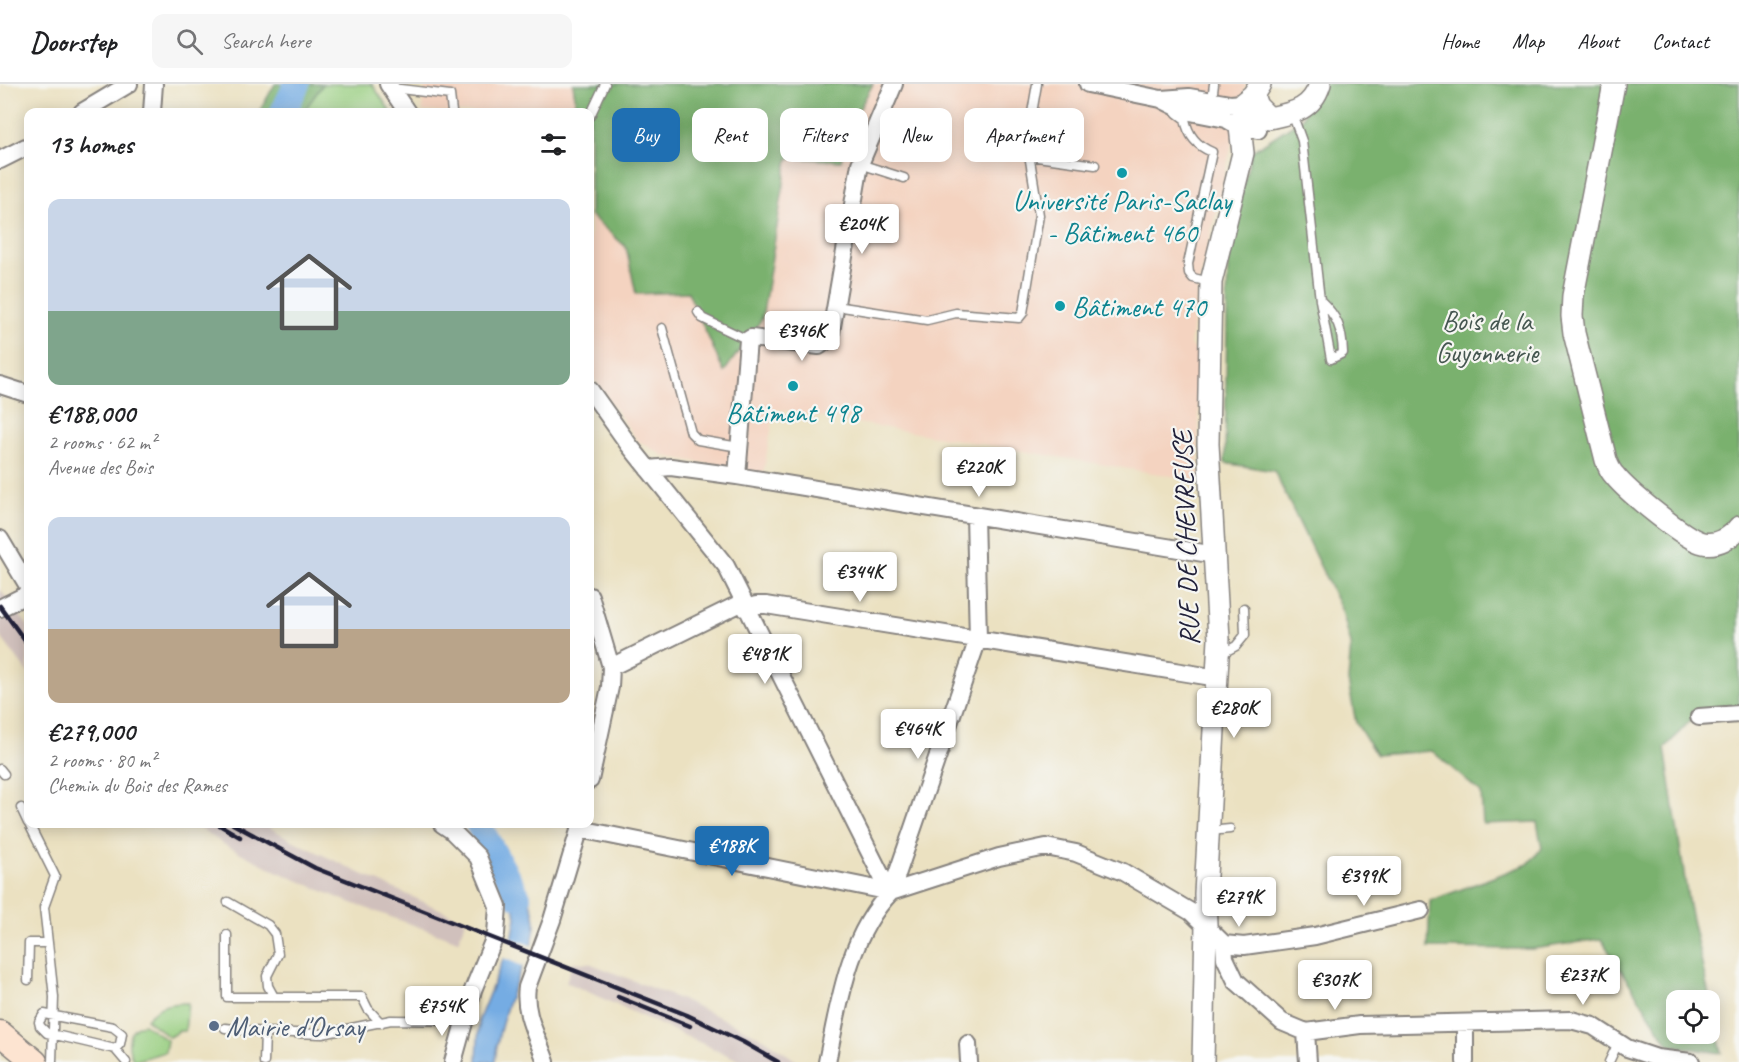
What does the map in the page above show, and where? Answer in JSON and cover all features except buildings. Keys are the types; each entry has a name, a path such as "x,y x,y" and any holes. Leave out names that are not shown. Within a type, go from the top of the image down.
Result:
{"main road":[{"path":"0,1033 36,1062"}],"street":[{"path":"89,108 129,84"},
{"path":"152,108 154,84"},
{"path":"737,476 748,340 751,338 819,346 830,338 860,164 894,84"},
{"path":"1161,99 1185,111 1256,125 1291,113 1312,101 1320,84"},
{"path":"1614,84 1573,296 1572,316 1574,333 1605,460 1612,474 1688,538 1704,544 1720,541 1734,534 1739,527"},
{"path":"1096,85 1161,99 1189,98 1213,92 1230,104 1259,93"},
{"path":"389,86 404,108"},
{"path":"1259,93 1291,113"},
{"path":"1256,125 1259,93"},
{"name":"RUE DE CHEVREUSE","path":"1203,1062 1205,894 1219,656 1208,444 1210,282 1243,153 1256,125"},
{"path":"0,160 24,148"},
{"path":"0,385 24,393"},
{"path":"594,395 648,469 726,566 891,892"},
{"path":"648,469 671,467 737,476 1215,555"},
{"path":"827,1062 857,942 891,892 978,639 975,515"},
{"path":"0,539 24,579"},
{"path":"0,608 24,596"},
{"path":"611,667 745,605 756,604 1218,678"},
{"path":"594,610 611,667 610,687 594,761"},
{"path":"1699,717 1739,714"},
{"path":"448,828 478,857 498,906 496,934 473,990 453,1062"},
{"path":"546,1062 527,1010 525,997 552,920 579,828"},
{"path":"589,828 891,892 999,857 1046,847 1076,853 1123,872 1191,912 1224,944 1225,958 1236,981 1282,1022 1306,1032 1360,1025 1571,1020 1593,1026 1627,1048 1657,1058 1691,1062"},
{"path":"1224,944 1244,946 1315,936 1420,910"},
{"path":"1465,1024 1465,1062"},
{"path":"1306,1032 1308,1062"},
{"path":"968,1044 969,1062"}],"lane":[{"path":"594,108 606,84"},
{"path":"1032,108 1037,84"},
{"path":"389,86 450,95 452,108"},
{"path":"1161,99 1185,120 1186,128 1198,146 1212,152 1188,264 1189,273 1193,278 1210,282"},
{"path":"1291,113 1302,141 1320,300 1331,359 1343,353 1342,332 1332,311 1320,300"},
{"path":"836,306 927,320 956,313 1019,318 1023,313 1039,215 1031,162"},
{"path":"1073,162 1095,165"},
{"path":"860,164 904,178"},
{"path":"698,312 702,318 748,340"},
{"path":"662,328 692,433 698,440 739,447"},
{"path":"1219,656 1236,646 1245,635 1244,608"},
{"path":"21,808 24,814"},
{"path":"31,828 56,876 44,907 54,996 52,1062"},
{"path":"1209,831 1230,829"},
{"path":"228,902 268,925 275,934 278,954 267,976 268,986 274,997"},
{"path":"227,935 227,997 362,998 368,1009 381,1023"},
{"path":"28,980 28,943 48,943"},
{"path":"115,1049 120,1044 122,1034 113,1027 44,1014 39,1022 43,1031 53,1035 115,1049 126,1062"},
{"path":"225,1028 322,1034 391,1020 464,1021"},
{"path":"264,1062 265,1032"},
{"path":"1609,1062 1618,1042"}],"shaded area":[{"path":"426,84 1246,84 1198,288 1190,345 1200,355 1198,462 1200,481 775,409 763,474 664,456 637,440 594,379 594,108 423,108"},
{"path":"0,589 24,621 24,668 0,636"},
{"path":"200,828 270,828 364,875 466,921 458,941 346,901 276,871 225,845"},
{"path":"573,962 589,963 692,1004 765,1039 798,1062 743,1062 566,982"}],"green space":[{"path":"275,84 323,84 306,108 261,108"},
{"path":"323,84 372,84 388,108 306,108"},
{"path":"573,84 873,84 860,108 780,108 780,162 787,162 762,319 724,372 688,292 636,294 626,247 594,219 594,108 574,108"},
{"name":"Bois de la Guyonnerie","path":"1316,84 1739,84 1739,711 1697,713 1665,748 1689,906 1708,990 1666,990 1666,1040 1601,939 1532,949 1428,948 1430,901 1528,864 1542,848 1537,822 1483,824 1481,793 1432,751 1376,755 1356,723 1348,681 1351,644 1342,611 1274,471 1225,463 1228,245 1252,151 1302,119"},
{"path":"188,1003 185,1031 179,1031 169,1037 146,1019 165,1006"},
{"path":"144,1024 167,1040 165,1052 134,1061 129,1039 133,1029"},
{"name":"Bois de la Guyonnerie","path":"1720,1044 1722,1053 1669,1045"}],"water":[{"path":"506,863 529,900 534,917 534,932 505,1011 495,1062 477,1062 479,1019 513,935 516,918 513,899 495,871"}],"pier":[{"path":"509,937 533,946 525,967 501,957"}],"waterway":[{"path":"285,108 297,84"},
{"path":"480,828 518,897"}],"railway":[{"path":"0,606 24,639"},
{"path":"225,828 240,837"},
{"path":"240,828 315,868 687,1015 778,1062"},
{"path":"618,997 690,1026"}],"place":[{"name":"Université Paris-Saclay - Bâtiment 460","path":"1122,173"},
{"name":"Bâtiment 470","path":"1060,306"},
{"name":"Bâtiment 498","path":"793,386"},
{"name":"Mairie d'Orsay","path":"214,1026"}]}
